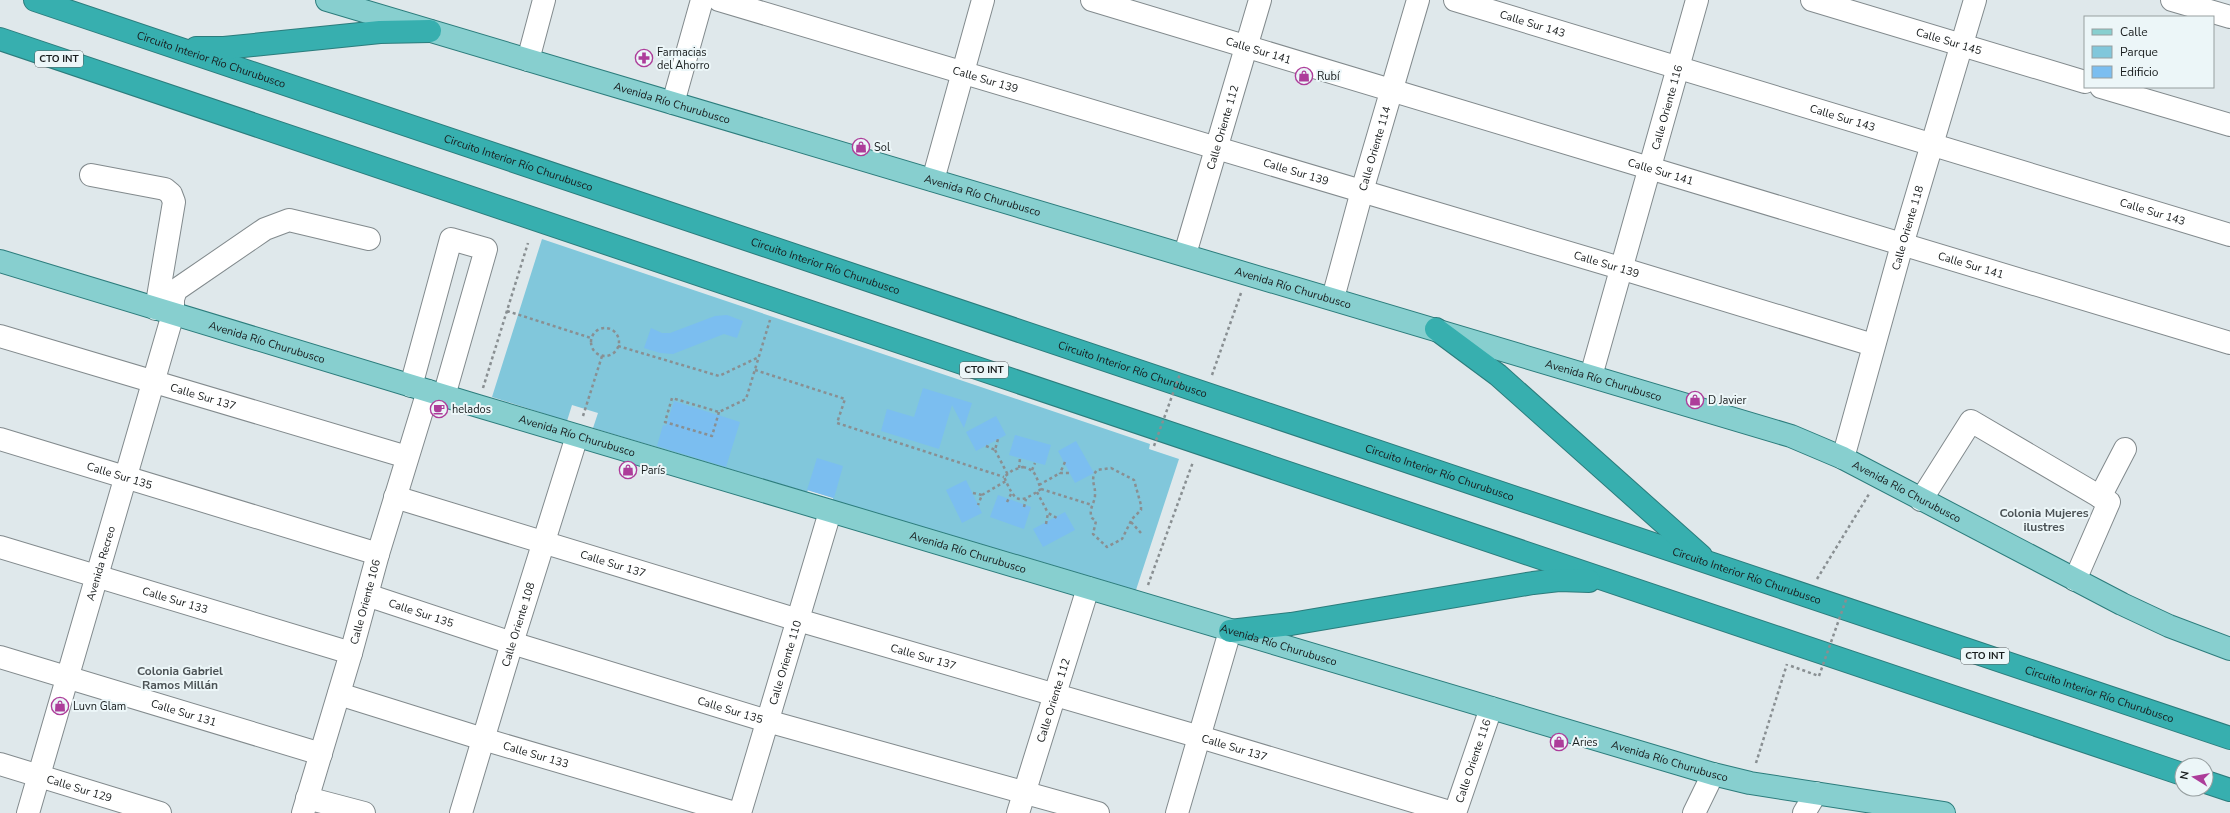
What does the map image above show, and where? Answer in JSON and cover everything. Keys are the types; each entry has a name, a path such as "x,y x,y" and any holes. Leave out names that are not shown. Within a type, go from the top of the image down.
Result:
{"highway":[{"name":"Circuito Interior Río Churubusco","path":"35,0 2230,738"},
{"path":"174,47 224,48 380,32 430,31"},
{"name":"CTO INT","path":"0,40 2174,771"},
{"path":"1436,329 1498,375 1708,562"},
{"path":"1230,631 1291,624 1533,582 1559,580 1612,581"},
{"path":"2214,785 2230,790"}],"main road":[{"name":"Avenida Río Churubusco","path":"326,0 1333,298 1791,436 1843,458 2075,580 2169,626 2230,649"},
{"name":"Avenida Río Churubusco","path":"0,261 830,512 1713,774 1750,783 1944,813"}],"street":[{"path":"528,60 544,0"},
{"path":"673,103 702,0"},
{"name":"Calle Sur 139","path":"719,0 1362,190 1873,345"},
{"path":"933,180 983,0"},
{"name":"Calle Sur 141","path":"1092,0 2230,343"},
{"name":"Calle Oriente 112","path":"1185,254 1260,0"},
{"name":"Calle Oriente 114","path":"1333,298 1362,190 1418,0"},
{"name":"Calle Sur 143","path":"1454,0 2230,235"},
{"name":"Calle Oriente 116","path":"1591,376 1620,268 1679,68 1697,0"},
{"name":"Calle Sur 145","path":"1812,0 2084,82"},
{"name":"Calle Oriente 118","path":"1843,458 1873,345 1975,0"},
{"path":"2172,0 2230,17"},
{"path":"2104,88 2230,125"},
{"path":"91,175 165,189 171,194 174,202 164,311"},
{"path":"164,311 173,299 176,290 265,228 278,222 289,220 369,239"},
{"path":"452,239 486,249 427,391 452,239"},
{"name":"Avenida Recreo","path":"28,813 153,382 164,311"},
{"name":"Calle Sur 137","path":"0,336 407,456"},
{"name":"Calle Oriente 106","path":"305,806 352,653 378,554 427,391"},
{"path":"1921,500 1971,420 2104,500"},
{"name":"Calle Oriente 108","path":"461,813 512,643 577,436"},
{"name":"Calle Sur 135","path":"0,439 378,554"},
{"path":"2075,580 2104,500 2125,448"},
{"name":"Calle Sur 137","path":"395,497 545,541 798,620 1054,694 1454,813"},
{"name":"Calle Oriente 110","path":"740,813 830,512"},
{"name":"Calle Sur 133","path":"0,547 352,653"},
{"name":"Calle Oriente 112","path":"1018,813 1088,588"},
{"name":"Calle Sur 135","path":"367,595 512,643 767,721 1098,813"},
{"path":"1177,813 1230,631"},
{"name":"Calle Sur 131","path":"0,657 321,754"},
{"name":"Calle Sur 133","path":"339,694 483,739 735,813"},
{"name":"Calle Oriente 116","path":"1454,813 1491,708"},
{"name":"Calle Sur 129","path":"0,764 38,777 160,813"},
{"path":"1694,813 1713,774"},
{"path":"1804,813 1816,793"},
{"path":"305,806 364,813"}],"path":[{"path":"478,406 528,243"},
{"path":"1211,376 1248,273"},
{"path":"507,310 591,338"},
{"path":"719,412 712,436 665,422 672,398 719,412 746,399 770,320"},
{"path":"609,328 617,334 618,346 611,355 602,356 594,350 591,338 597,330 609,328"},
{"path":"618,346 719,376 759,356"},
{"path":"585,409 602,356"},
{"path":"755,370 845,399 837,424 1004,477 1019,468 1032,470 1038,478 1041,489 1092,505"},
{"path":"1154,446 1180,374 1188,376"},
{"path":"995,450 998,440"},
{"path":"986,446 995,450 1008,475"},
{"path":"1019,468 1020,458"},
{"path":"1141,604 1194,459"},
{"path":"1039,485 1060,472 1065,462"},
{"path":"1032,470 1035,463"},
{"path":"1111,468 1134,480 1141,510 1131,522 1120,542 1107,547 1093,534 1096,521 1090,515 1096,496 1092,484 1094,474 1097,470 1111,468"},
{"path":"1060,472 1071,473"},
{"path":"1004,477 1011,494 1015,497 1026,499 1041,489"},
{"path":"1813,585 1879,477"},
{"path":"978,505 982,495 1006,482"},
{"path":"1037,492 1048,513 1057,518"},
{"path":"973,493 982,495"},
{"path":"1007,502 1011,494"},
{"path":"1024,507 1026,499"},
{"path":"1046,524 1048,513"},
{"path":"1131,522 1141,533"},
{"path":"1750,783 1786,664 1819,676 1847,597"}],"green space":[{"path":"542,239 1150,444 1149,449 1179,459 1136,590 833,500 833,498 808,490 807,492 593,428 598,413 572,405 567,421 492,397"}],"building":[{"path":"727,315 743,321 737,338 724,334 673,354 660,353 644,348 651,328 662,333 670,333 715,316"},
{"path":"923,388 972,403 964,428 952,405 939,449 881,431 887,409 914,417"},
{"path":"674,401 740,422 726,467 657,446 663,425 666,426"},
{"path":"996,416 1006,435 976,451 966,432"},
{"path":"1015,435 1051,445 1045,465 1009,455"},
{"path":"1076,441 1094,473 1075,483 1058,451"},
{"path":"817,458 843,466 834,498 807,490"},
{"path":"966,480 982,513 962,523 946,490"},
{"path":"998,495 1031,507 1024,529 990,517"},
{"path":"1065,512 1075,530 1043,547 1033,529"}],"place":[{"name":"Farmacias del Ahorro","path":"644,58"},
{"name":"Rubí","path":"1304,76"},
{"name":"Sol","path":"861,147"},
{"name":"D Javier","path":"1695,400"},
{"name":"helados","path":"439,409"},
{"name":"París","path":"628,470"},
{"name":"Luvn Glam","path":"60,706"},
{"name":"Aries","path":"1559,742"}],"district":[{"name":"Colonia Mujeres ilustres","path":"2044,520"},
{"name":"Colonia Gabriel Ramos Millán","path":"180,678"}]}
